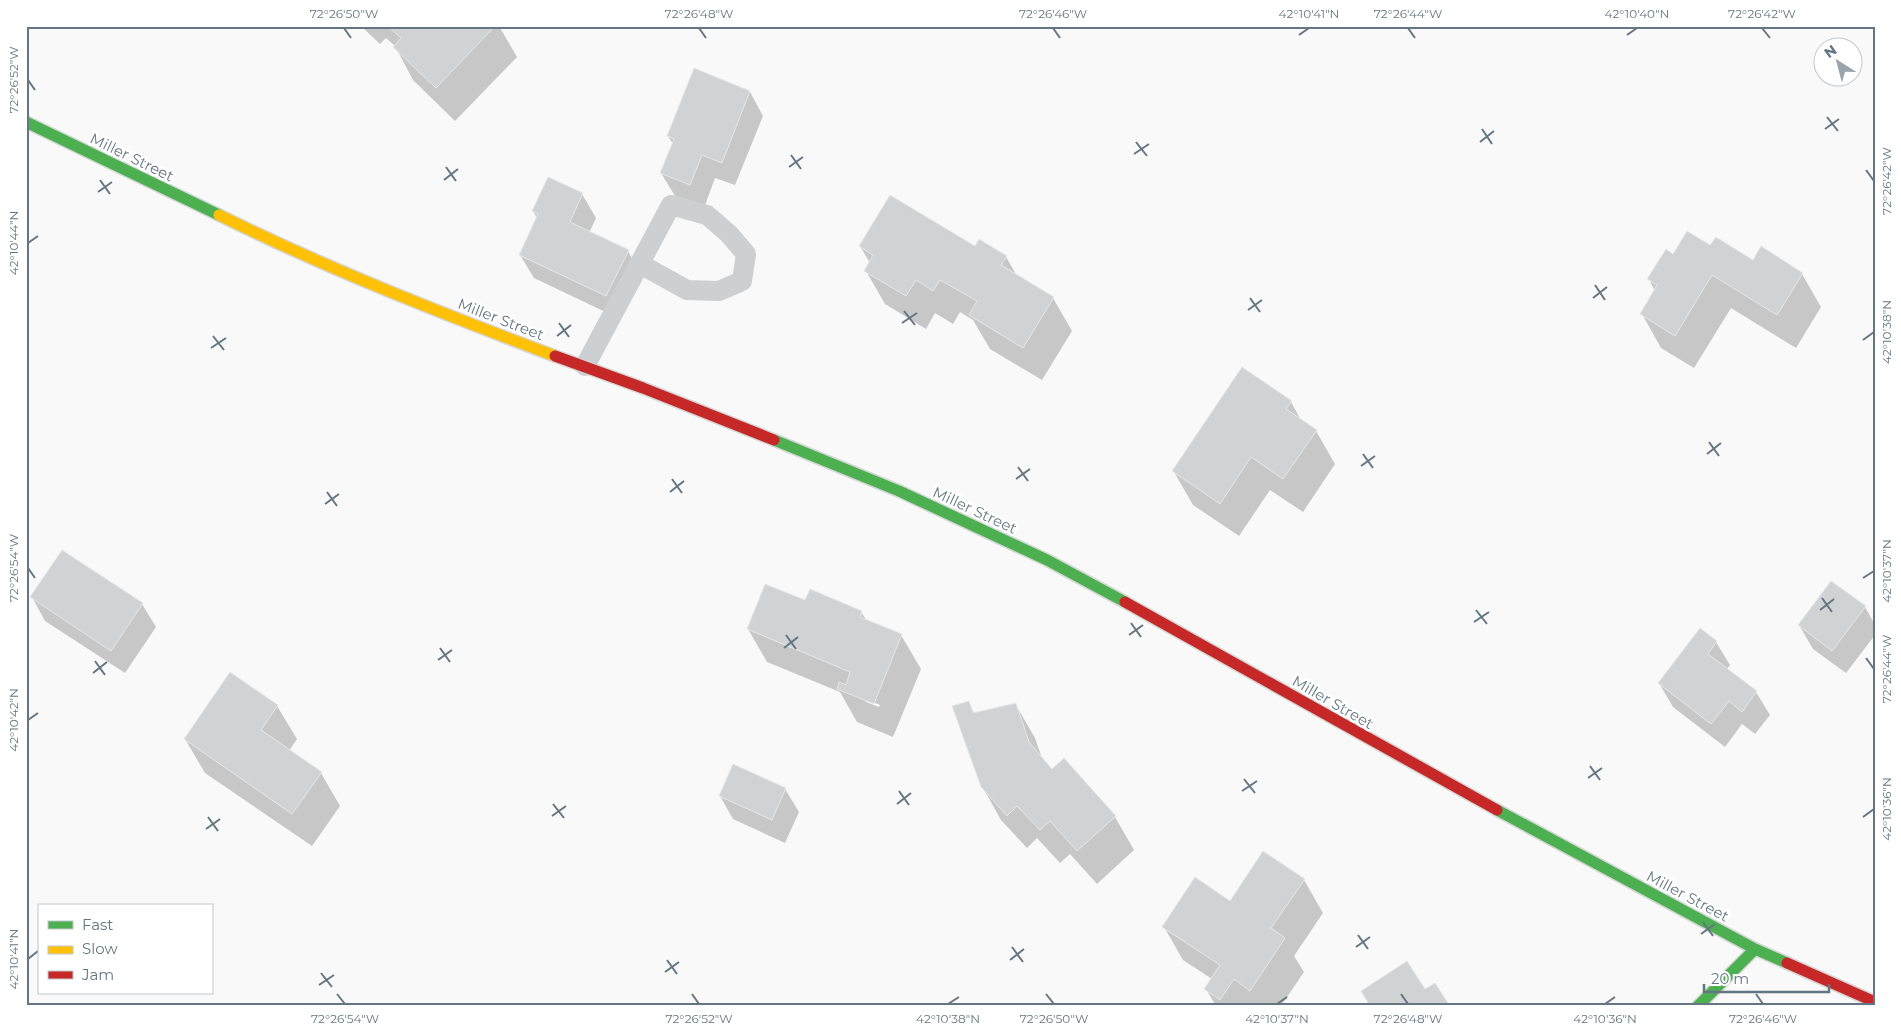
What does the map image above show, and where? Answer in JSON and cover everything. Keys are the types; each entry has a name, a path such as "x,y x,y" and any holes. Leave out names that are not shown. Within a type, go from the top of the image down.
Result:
{"street":[{"name":"Miller Street","path":"26,122 290,250 459,320 652,391 891,488 1047,560 1179,632 1414,765 1755,949 1875,1002"},
{"path":"1698,1006 1755,949"}],"lane":[{"path":"584,366 671,205 707,215 746,254 742,281 719,291 686,290 640,264"}],"building":[{"path":"388,26 495,26 436,88 393,47 401,38"},
{"path":"694,68 750,91 722,163 702,155 690,185 660,173 674,139 667,136"},
{"path":"548,177 583,193 570,222 629,250 606,296 519,255 538,214 532,211"},
{"path":"890,195 975,246 979,239 1007,256 1001,265 1054,297 1023,348 969,315 977,301 940,280 933,291 916,280 906,296 864,271 873,255 859,246"},
{"path":"1687,231 1710,245 1716,237 1753,260 1761,246 1803,273 1777,315 1712,275 1675,336 1640,314 1657,285 1647,279 1666,249 1673,254"},
{"path":"1242,367 1292,401 1286,409 1317,430 1283,479 1251,457 1220,504 1172,471"},
{"path":"62,550 143,603 111,651 30,597"},
{"path":"1831,581 1866,606 1832,651 1798,625"},
{"path":"765,584 805,600 810,589 862,611 860,617 902,634 874,704 837,689 839,682 846,685 850,672 747,629"},
{"path":"1700,628 1717,641 1708,654 1757,691 1742,712 1729,701 1711,724 1658,683"},
{"path":"230,672 278,705 261,730 322,772 292,814 184,739"},
{"path":"969,701 973,713 1016,703 1029,742 1052,769 1064,758 1116,816 1077,851 1050,821 1040,830 1017,806 1007,816 981,787 952,706"},
{"path":"733,764 786,788 772,820 719,796"},
{"path":"1263,851 1305,879 1271,928 1285,938 1250,991 1234,979 1220,1000 1204,989 1220,965 1162,927 1195,877 1230,901"},
{"path":"1407,961 1425,989 1435,983 1450,1006 1370,1006 1361,991"}],"traffic: fast":[{"path":"26,122 219,215"},
{"path":"774,440 899,491 1047,560 1125,602"},
{"path":"1497,810 1755,949 1787,963"},
{"path":"1698,1006 1755,949"}],"traffic: slow":[{"path":"219,215 301,254 385,290 555,356"}],"traffic: jam":[{"path":"555,356 643,388 774,440"},
{"path":"1125,602 1497,810"},
{"path":"1787,963 1875,1002"}]}
